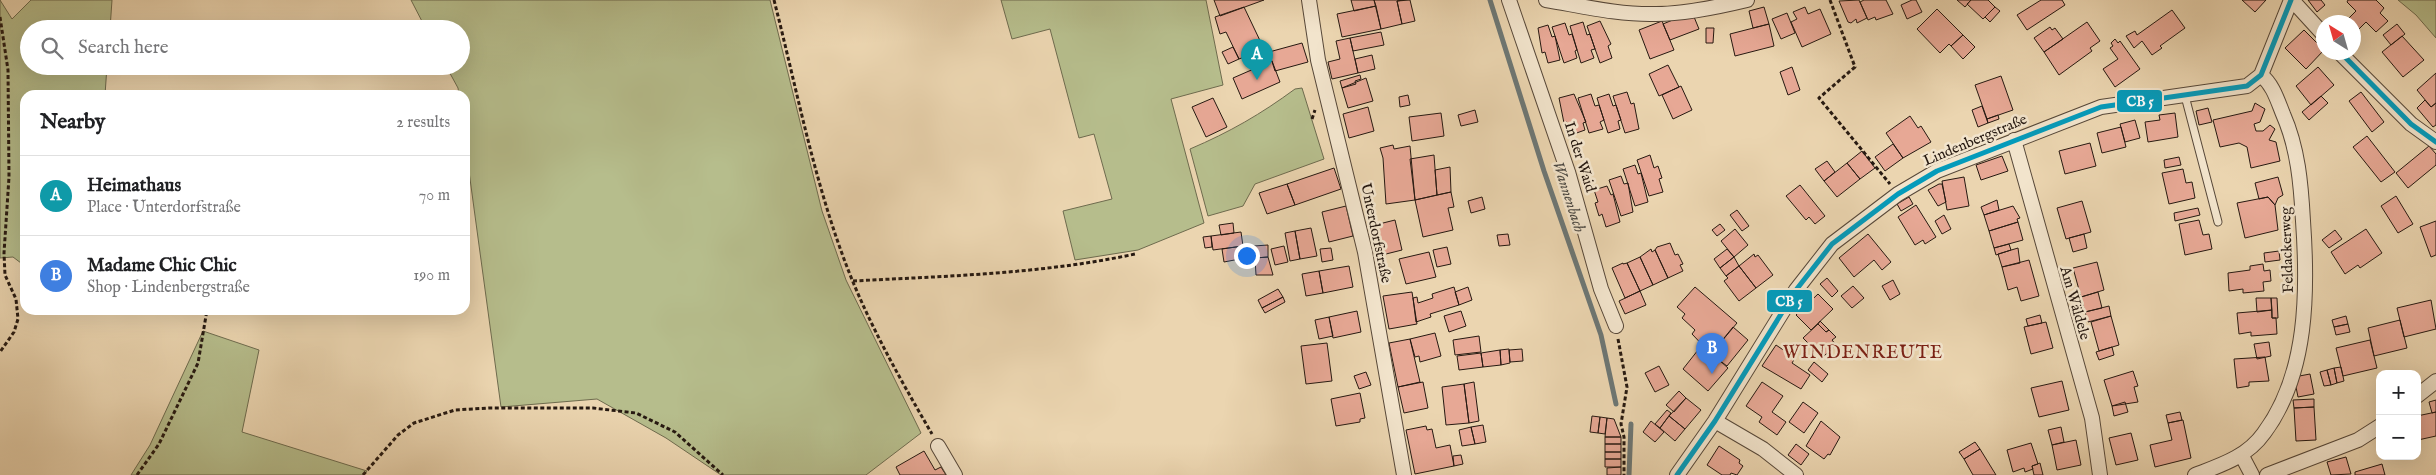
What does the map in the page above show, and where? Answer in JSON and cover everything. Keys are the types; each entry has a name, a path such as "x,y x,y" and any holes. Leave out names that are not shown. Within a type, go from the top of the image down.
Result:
{"street":[{"name":"Unterdorfstraße","path":"1309,0 1318,60 1365,252 1404,475"},
{"name":"In der Waid","path":"1509,0 1568,172 1601,289 1616,326"},
{"path":"1546,0 1610,11 1657,14 1724,6 1747,0"},
{"path":"2261,75 2292,0 2316,26"},
{"path":"2347,60 2411,124 2436,142"},
{"name":"Lindenbergstraße","path":"1677,475 1715,421 1796,290 1832,244 1898,194 1937,171 2100,107 2247,86 2261,75"},
{"name":"Feldackerweg","path":"2194,475 2242,456 2264,433 2282,401 2294,366 2303,321 2307,269 2297,156 2290,129 2272,86 2261,75"},
{"name":"Am Wäldele","path":"2014,140 2092,418 2100,475"},
{"path":"2421,393 2436,381"},
{"path":"1715,421 1763,450 1796,475"},
{"path":"2267,475 2358,440 2376,429"},
{"path":"938,446 955,475"},
{"path":"2242,456 2252,475"}],"lane":[{"path":"2185,96 2218,222"}],"path":[{"path":"774,0 827,210 853,281 885,353 938,446"},
{"path":"1830,0 1855,67 1819,98 1898,194"},
{"path":"0,18 9,90 9,177 4,268 5,275 16,299 18,319 14,332 0,352"},
{"path":"853,281 1020,271 1106,260 1135,254"},
{"path":"137,475 159,444 198,363 206,315"},
{"path":"1616,326 1627,387 1621,424 1624,437 1624,475"},
{"path":"363,475 398,435 414,424 434,415 455,410 489,408 594,408 636,413 675,432 723,475"}],"green space":[{"path":"0,0 12,19 31,0 112,0 111,20 20,20 20,75 106,75 105,90 20,90 20,262 13,257 0,258"},
{"path":"411,0 770,0 822,211 846,280 921,433 866,475 721,475 666,438 597,399 501,407 470,179 470,90 458,90 451,75 470,75 470,20 421,20"},
{"path":"1001,0 1206,0 1223,85 1171,99 1204,223 1138,250 1075,260 1063,211 1112,199 1094,134 1079,138 1050,29 1012,39"},
{"path":"2398,0 2436,0 2436,38 2416,15"},
{"path":"1302,88 1324,159 1255,184 1243,206 1208,216 1190,149 1232,129 1270,107 1295,89"},
{"path":"203,331 259,350 242,432 367,471 364,475 131,475 150,445"}],"building":[{"path":"1214,0 1264,0 1220,16"},
{"path":"1351,0 1374,0 1376,6 1354,11"},
{"path":"1374,0 1404,0 1397,1 1402,24 1381,29"},
{"path":"1410,0 1415,21 1402,24 1397,1"},
{"path":"1859,0 1867,18 1857,23 1856,19 1851,23 1848,22 1839,1"},
{"path":"1864,0 1886,0 1893,14 1876,20 1875,17 1868,20 1860,2"},
{"path":"1916,0 1922,12 1907,19 1901,5"},
{"path":"1957,0 1971,0 1965,7"},
{"path":"1971,0 1988,0 1995,7 1983,19 1967,4"},
{"path":"2041,0 2062,0 2065,5 2027,30 2017,15"},
{"path":"2242,0 2266,0 2255,12"},
{"path":"2308,0 2321,0 2325,5 2317,12"},
{"path":"2348,0 2376,0 2384,8 2380,13 2388,21 2376,32 2366,22 2361,27 2361,15 2352,15 2356,11 2347,2"},
{"path":"1376,6 1381,29 1342,37 1337,14"},
{"path":"1244,7 1264,49 1239,59 1226,32 1220,34 1215,17"},
{"path":"1764,7 1769,24 1753,28 1749,11"},
{"path":"1805,7 1808,14 1820,9 1831,34 1802,47 1791,22 1797,19 1793,12"},
{"path":"1995,7 2000,11 1990,22 1985,17"},
{"path":"1937,9 1963,35 1951,46 1949,44 1940,53 1917,29"},
{"path":"2172,10 2185,28 2160,46 2162,48 2152,55 2142,41 2134,48 2126,36 2135,31 2137,35"},
{"path":"1692,12 1699,29 1670,40 1663,24"},
{"path":"1787,13 1795,33 1781,39 1772,19"},
{"path":"1600,21 1611,44 1608,46 1612,58 1600,63 1587,26"},
{"path":"1662,21 1674,50 1650,59 1639,30"},
{"path":"1583,22 1587,35 1590,34 1595,49 1591,50 1594,58 1581,63 1570,26"},
{"path":"2087,22 2100,41 2090,48 2092,51 2059,75 2044,52"},
{"path":"1565,23 1569,35 1572,34 1577,50 1575,51 1577,58 1564,63 1552,27"},
{"path":"1769,24 1774,46 1735,56 1730,34"},
{"path":"2397,24 2405,34 2391,45 2383,35"},
{"path":"1548,25 1552,37 1555,36 1560,60 1548,63 1545,52 1542,53 1538,28"},
{"path":"2050,27 2052,30 2055,28 2063,39 2044,52 2034,38"},
{"path":"1706,28 1714,28 1713,43 1706,43"},
{"path":"2304,30 2316,42 2316,58 2306,69 2285,48"},
{"path":"1381,32 1384,45 1353,51 1350,38"},
{"path":"1963,35 1975,47 1963,59 1951,46"},
{"path":"2402,36 2424,60 2403,77 2382,52"},
{"path":"1350,38 1358,73 1332,79 1328,62 1340,59 1336,41"},
{"path":"2115,39 2118,43 2120,41 2140,69 2115,87 2103,69 2118,59 2110,48 2113,46 2111,43"},
{"path":"1302,43 1308,62 1275,71 1269,52"},
{"path":"1233,47 1239,59 1228,64 1222,52"},
{"path":"1372,55 1375,69 1358,73 1355,59"},
{"path":"1272,61 1280,82 1242,99 1233,78"},
{"path":"1668,65 1679,87 1659,96 1649,74"},
{"path":"1792,67 1800,90 1788,95 1780,72"},
{"path":"2318,67 2334,85 2311,105 2296,86"},
{"path":"2436,73 2436,103 2431,107 2417,90"},
{"path":"1360,75 1361,79 1355,81 1356,84 1342,88 1340,81"},
{"path":"2001,76 2013,110 1987,119 1975,85"},
{"path":"1366,78 1373,101 1348,108 1342,88"},
{"path":"1681,86 1692,110 1673,119 1662,95"},
{"path":"1627,92 1631,104 1634,103 1639,129 1625,133 1613,96"},
{"path":"2361,92 2384,122 2372,132 2349,101"},
{"path":"1574,94 1586,122 1583,123 1585,130 1571,135 1567,122 1564,123 1559,98"},
{"path":"1591,94 1595,106 1599,105 1604,120 1600,122 1603,129 1589,133 1578,98"},
{"path":"1609,94 1613,106 1616,105 1621,120 1618,121 1620,129 1608,133 1597,98"},
{"path":"1408,95 1410,105 1400,107 1399,97"},
{"path":"2321,96 2328,103 2309,120 2302,112"},
{"path":"1213,98 1227,127 1206,137 1192,107"},
{"path":"2425,100 2431,107 2436,103 2436,125 2433,127 2417,108"},
{"path":"2255,103 2265,109 2260,122 2254,124 2256,131 2263,131 2270,125 2275,129 2269,140 2276,142 2280,161 2251,168 2247,147 2239,143 2220,147 2213,120 2252,111"},
{"path":"1982,106 1988,123 1978,127 1972,110"},
{"path":"1368,107 1374,131 1349,138 1343,114"},
{"path":"2208,108 2212,122 2199,125 2196,111"},
{"path":"1475,110 1478,122 1461,126 1458,115"},
{"path":"1441,113 1444,136 1412,141 1409,117"},
{"path":"2175,113 2178,137 2148,142 2145,122 2160,120 2159,115"},
{"path":"1998,115 1999,119 1988,123 1987,119"},
{"path":"1910,116 1918,128 1921,126 1931,142 1903,158 1886,133"},
{"path":"2135,120 2140,138 2125,142 2120,124"},
{"path":"2121,127 2126,147 2102,153 2097,133"},
{"path":"2367,136 2395,172 2381,182 2353,147"},
{"path":"2090,143 2096,166 2065,174 2059,151"},
{"path":"1893,144 1903,158 1885,171 1875,157"},
{"path":"1393,145 1394,149 1410,146 1415,200 1386,204 1383,158 1380,148"},
{"path":"2429,146 2436,154 2436,165 2408,188 2396,173"},
{"path":"1862,151 1875,168 1860,179 1847,163"},
{"path":"1434,155 1437,195 1415,200 1410,159"},
{"path":"1650,155 1654,168 1658,166 1662,178 1659,179 1663,192 1649,196 1637,160"},
{"path":"2002,156 2008,171 1981,180 1976,165"},
{"path":"2179,157 2181,165 2165,168 2164,160"},
{"path":"1827,161 1835,172 1824,181 1815,169"},
{"path":"1847,163 1860,179 1837,197 1824,181"},
{"path":"1635,165 1638,174 1641,173 1648,202 1635,206 1623,169"},
{"path":"1450,167 1451,192 1437,195 1435,170"},
{"path":"1334,168 1341,189 1295,205 1287,184"},
{"path":"2183,169 2186,183 2192,182 2195,198 2169,204 2162,173"},
{"path":"1621,176 1624,184 1628,183 1633,212 1621,216 1609,180"},
{"path":"1964,177 1969,206 1947,210 1942,181"},
{"path":"2278,177 2283,195 2278,198 2275,205 2268,197 2259,199 2255,183"},
{"path":"1287,184 1295,205 1267,214 1259,193"},
{"path":"1942,184 1946,202 1938,206 1928,190"},
{"path":"1800,185 1825,216 1815,224 1809,217 1806,220 1786,196"},
{"path":"1607,186 1611,195 1613,194 1620,222 1606,227 1602,214 1599,216 1595,203 1598,202 1594,190"},
{"path":"1451,192 1454,207 1448,208 1453,230 1423,237 1415,200"},
{"path":"2396,196 2413,224 2398,233 2381,206"},
{"path":"1482,197 1485,209 1471,213 1468,201"},
{"path":"1909,197 1913,204 1901,211 1897,204"},
{"path":"2268,197 2275,205 2278,230 2245,238 2237,203"},
{"path":"1997,200 1999,210 1984,215 1981,207"},
{"path":"2082,201 2091,232 2066,239 2057,208"},
{"path":"1916,205 1936,237 1925,244 1923,240 1915,245 1898,217"},
{"path":"1346,206 1353,236 1329,242 1322,212"},
{"path":"2013,206 2020,218 2017,219 2018,222 1989,231 1984,215"},
{"path":"2198,208 2200,215 2175,221 2174,213"},
{"path":"1737,210 1749,226 1742,231 1730,215"},
{"path":"1944,215 1951,229 1942,234 1935,221"},
{"path":"1395,220 1402,250 1382,255 1375,225"},
{"path":"2199,220 2203,235 2209,234 2212,249 2185,255 2179,224"},
{"path":"2436,221 2436,255 2431,257 2420,227"},
{"path":"2018,222 2023,240 1994,248 1989,231"},
{"path":"1233,223 1234,233 1221,235 1219,225"},
{"path":"1720,224 1725,230 1717,236 1712,230"},
{"path":"1311,228 1317,256 1300,259 1295,231"},
{"path":"1735,229 1748,245 1734,257 1721,241"},
{"path":"2366,229 2382,253 2360,268 2358,265 2345,274 2331,252"},
{"path":"2335,230 2342,239 2329,248 2322,240"},
{"path":"1295,231 1300,259 1290,261 1285,233"},
{"path":"1241,232 1243,246 1213,250 1211,236"},
{"path":"1508,234 1510,245 1499,246 1497,235"},
{"path":"1868,234 1891,262 1882,270 1874,260 1854,277 1839,258"},
{"path":"2084,234 2087,248 2073,252 2069,238"},
{"path":"1211,236 1212,247 1205,248 1203,237"},
{"path":"1670,243 1675,255 1678,254 1683,264 1680,265 1683,271 1668,278 1655,250 1657,247"},
{"path":"2009,244 2011,250 1996,255 1994,248"},
{"path":"1268,245 1268,257 1255,258 1254,246"},
{"path":"1243,246 1245,258 1224,262 1222,249"},
{"path":"1284,246 1288,262 1275,265 1271,249"},
{"path":"1447,247 1451,264 1437,267 1433,250"},
{"path":"1331,248 1333,260 1322,262 1320,249"},
{"path":"2018,248 2020,263 2002,267 1998,254"},
{"path":"1651,249 1652,252 1655,250 1668,278 1653,285 1640,257"},
{"path":"1727,249 1734,257 1720,268 1714,259"},
{"path":"2279,251 2280,260 2265,262 2264,253"},
{"path":"1429,252 1436,277 1406,284 1399,259"},
{"path":"1754,254 1755,257 1758,255 1773,275 1756,288 1739,266"},
{"path":"1268,257 1273,275 1256,275 1255,258"},
{"path":"1640,257 1653,285 1640,291 1627,263"},
{"path":"1734,257 1739,266 1726,276 1720,268"},
{"path":"2029,260 2039,296 2021,301 2017,287 2008,290 2002,267"},
{"path":"2097,262 2104,290 2081,297 2073,268"},
{"path":"1627,263 1640,291 1625,298 1612,268"},
{"path":"2263,264 2264,271 2270,270 2271,281 2263,282 2264,291 2243,293 2243,289 2229,291 2228,273 2250,270 2250,266"},
{"path":"1349,266 1353,287 1323,293 1319,271"},
{"path":"1739,266 1756,288 1739,301 1724,281 1728,278 1726,276"},
{"path":"1319,271 1323,293 1306,296 1302,274"},
{"path":"1827,278 1838,291 1832,297 1820,284"},
{"path":"1893,280 1900,294 1890,300 1882,286"},
{"path":"1853,286 1864,298 1852,308 1841,296"},
{"path":"1454,287 1459,305 1430,314 1431,317 1416,322 1413,298 1417,297 1418,303 1433,298 1432,294"},
{"path":"1468,287 1472,300 1459,305 1455,292"},
{"path":"1695,287 1737,323 1711,354 1692,334 1695,330 1682,318 1685,314 1677,307"},
{"path":"1278,289 1283,297 1262,308 1258,300"},
{"path":"1640,291 1646,305 1625,314 1619,301"},
{"path":"1412,292 1417,324 1389,329 1383,296"},
{"path":"2098,292 2102,308 2085,312 2081,297"},
{"path":"1818,294 1833,309 1811,330 1796,315"},
{"path":"1283,297 1285,302 1265,313 1262,308"},
{"path":"2256,298 2271,298 2272,310 2257,312"},
{"path":"2271,298 2277,298 2278,318 2272,318"},
{"path":"2431,300 2436,329 2404,337 2397,308"},
{"path":"2109,306 2111,316 2088,322 2085,312"},
{"path":"2272,310 2272,318 2276,318 2277,334 2251,336 2251,332 2239,334 2237,313"},
{"path":"1357,311 1361,332 1333,338 1329,317"},
{"path":"1461,311 1466,326 1449,332 1444,316"},
{"path":"2040,315 2042,323 2028,326 2026,319"},
{"path":"2111,316 2119,345 2099,351 2091,322"},
{"path":"2346,316 2348,324 2334,327 2332,320"},
{"path":"1329,317 1333,336 1319,339 1315,320"},
{"path":"2400,320 2407,348 2374,356 2368,328"},
{"path":"1820,321 1829,330 1826,332 1818,324"},
{"path":"2046,322 2053,348 2031,354 2024,327"},
{"path":"1818,324 1826,332 1829,330 1836,337 1832,340 1836,345 1824,356 1820,352 1819,354 1803,338"},
{"path":"2348,324 2350,332 2336,335 2334,327"},
{"path":"1733,327 1748,340 1727,366 1711,354"},
{"path":"1435,333 1441,356 1420,362 1419,356 1415,357 1410,339"},
{"path":"1479,336 1481,352 1455,355 1453,340"},
{"path":"1410,339 1420,382 1398,387 1389,343"},
{"path":"2370,340 2377,368 2343,376 2336,348"},
{"path":"2269,342 2271,356 2257,359 2254,344"},
{"path":"1327,343 1332,381 1306,384 1301,346"},
{"path":"1702,345 1728,368 1708,391 1683,369"},
{"path":"1776,345 1795,358 1792,363 1810,375 1801,389 1762,366"},
{"path":"2112,347 2114,355 2099,360 2096,352"},
{"path":"1509,349 1510,363 1501,365 1500,350"},
{"path":"1522,349 1523,361 1510,362 1509,350"},
{"path":"1500,350 1501,365 1483,367 1481,353"},
{"path":"1481,353 1483,367 1459,370 1457,356"},
{"path":"2265,357 2269,381 2249,382 2249,386 2237,388 2234,359"},
{"path":"1814,362 1828,374 1822,382 1808,370"},
{"path":"1659,366 1669,385 1655,392 1645,373"},
{"path":"2341,367 2344,381 2337,383 2334,368"},
{"path":"2334,368 2337,383 2331,385 2327,370"},
{"path":"2327,370 2331,385 2324,386 2320,372"},
{"path":"2133,371 2138,386 2134,387 2138,402 2112,406 2104,380"},
{"path":"1366,372 1371,385 1359,389 1354,376"},
{"path":"2310,374 2314,394 2298,397 2294,377"},
{"path":"2062,381 2069,410 2039,417 2031,388"},
{"path":"1423,382 1428,408 1404,413 1398,387"},
{"path":"1474,382 1479,421 1469,423 1464,384"},
{"path":"1762,382 1783,396 1772,412 1786,422 1777,435 1759,422 1762,417 1746,406"},
{"path":"1464,384 1469,423 1446,425 1442,387"},
{"path":"1679,391 1686,398 1674,412 1666,405"},
{"path":"1360,393 1365,418 1360,419 1360,422 1336,426 1331,399"},
{"path":"1686,398 1701,410 1685,429 1669,416"},
{"path":"2314,399 2314,407 2294,408 2293,400"},
{"path":"2436,400 2436,412 2432,413 2429,402"},
{"path":"1803,402 1818,413 1804,433 1789,422"},
{"path":"2125,402 2128,412 2114,416 2112,406"},
{"path":"2314,407 2316,440 2296,441 2294,408"},
{"path":"1667,410 1671,413 1660,428 1655,424"},
{"path":"2180,412 2182,420 2168,423 2166,415"},
{"path":"2436,412 2436,436 2421,439 2421,415"},
{"path":"1592,416 1600,417 1598,433 1590,432"},
{"path":"1669,416 1685,429 1675,441 1660,428"},
{"path":"1600,417 1607,418 1605,434 1598,433"},
{"path":"1607,418 1614,419 1621,437 1605,437"},
{"path":"2183,420 2191,458 2155,467 2150,445 2172,440 2168,423"},
{"path":"1651,421 1664,432 1655,442 1643,432"},
{"path":"1821,421 1840,437 1830,455 1828,454 1824,459 1806,446"},
{"path":"1483,425 1486,442 1475,444 1471,427"},
{"path":"1426,426 1427,430 1432,429 1436,448 1450,445 1454,466 1415,474 1406,430"},
{"path":"1471,427 1475,444 1462,446 1459,430"},
{"path":"2061,427 2064,442 2052,445 2048,430"},
{"path":"2131,433 2138,460 2116,465 2109,438"},
{"path":"1605,437 1621,437 1621,444 1605,444"},
{"path":"2076,440 2081,465 2057,470 2052,445"},
{"path":"1975,442 1980,449 1964,459 1959,452"},
{"path":"2031,443 2038,464 2032,466 2033,469 2025,472 2024,468 2013,472 2007,450"},
{"path":"1605,444 1621,444 1621,452 1605,452"},
{"path":"1796,444 1809,454 1801,465 1788,455"},
{"path":"1719,446 1740,460 1739,463 1743,466 1737,475 1731,473 1730,475 1722,475 1707,465"},
{"path":"1980,449 1996,475 1973,475 1964,459"},
{"path":"924,451 935,470 941,467 946,475 900,475 896,467"},
{"path":"1605,452 1621,452 1621,459 1605,459"},
{"path":"1461,455 1463,464 1454,466 1453,456"},
{"path":"2346,457 2351,474 2331,475 2327,462"},
{"path":"1605,459 1621,459 1621,467 1605,467"},
{"path":"2040,463 2043,475 2034,475 2032,466"},
{"path":"2382,464 2385,475 2355,475 2355,472"},
{"path":"1621,467 1621,475 1607,475 1607,468"}],"waterway":[{"name":"Wannenbach","path":"1490,0 1544,171 1601,335 1616,404"},
{"name":"Wannenbach","path":"1629,475 1631,424"}],"transit line":[{"path":"1677,475 1715,421 1796,290 1832,244 1898,194 1937,171 2101,107 2247,86 2261,75 2291,0"},
{"path":"2348,60 2411,124 2436,142"}],"place":[{"name":"Heimathaus","path":"1257,80"},
{"name":"Madame Chic Chic","path":"1712,374"}],"district":[{"name":"WINDENREUTE","path":"1863,353"}]}
